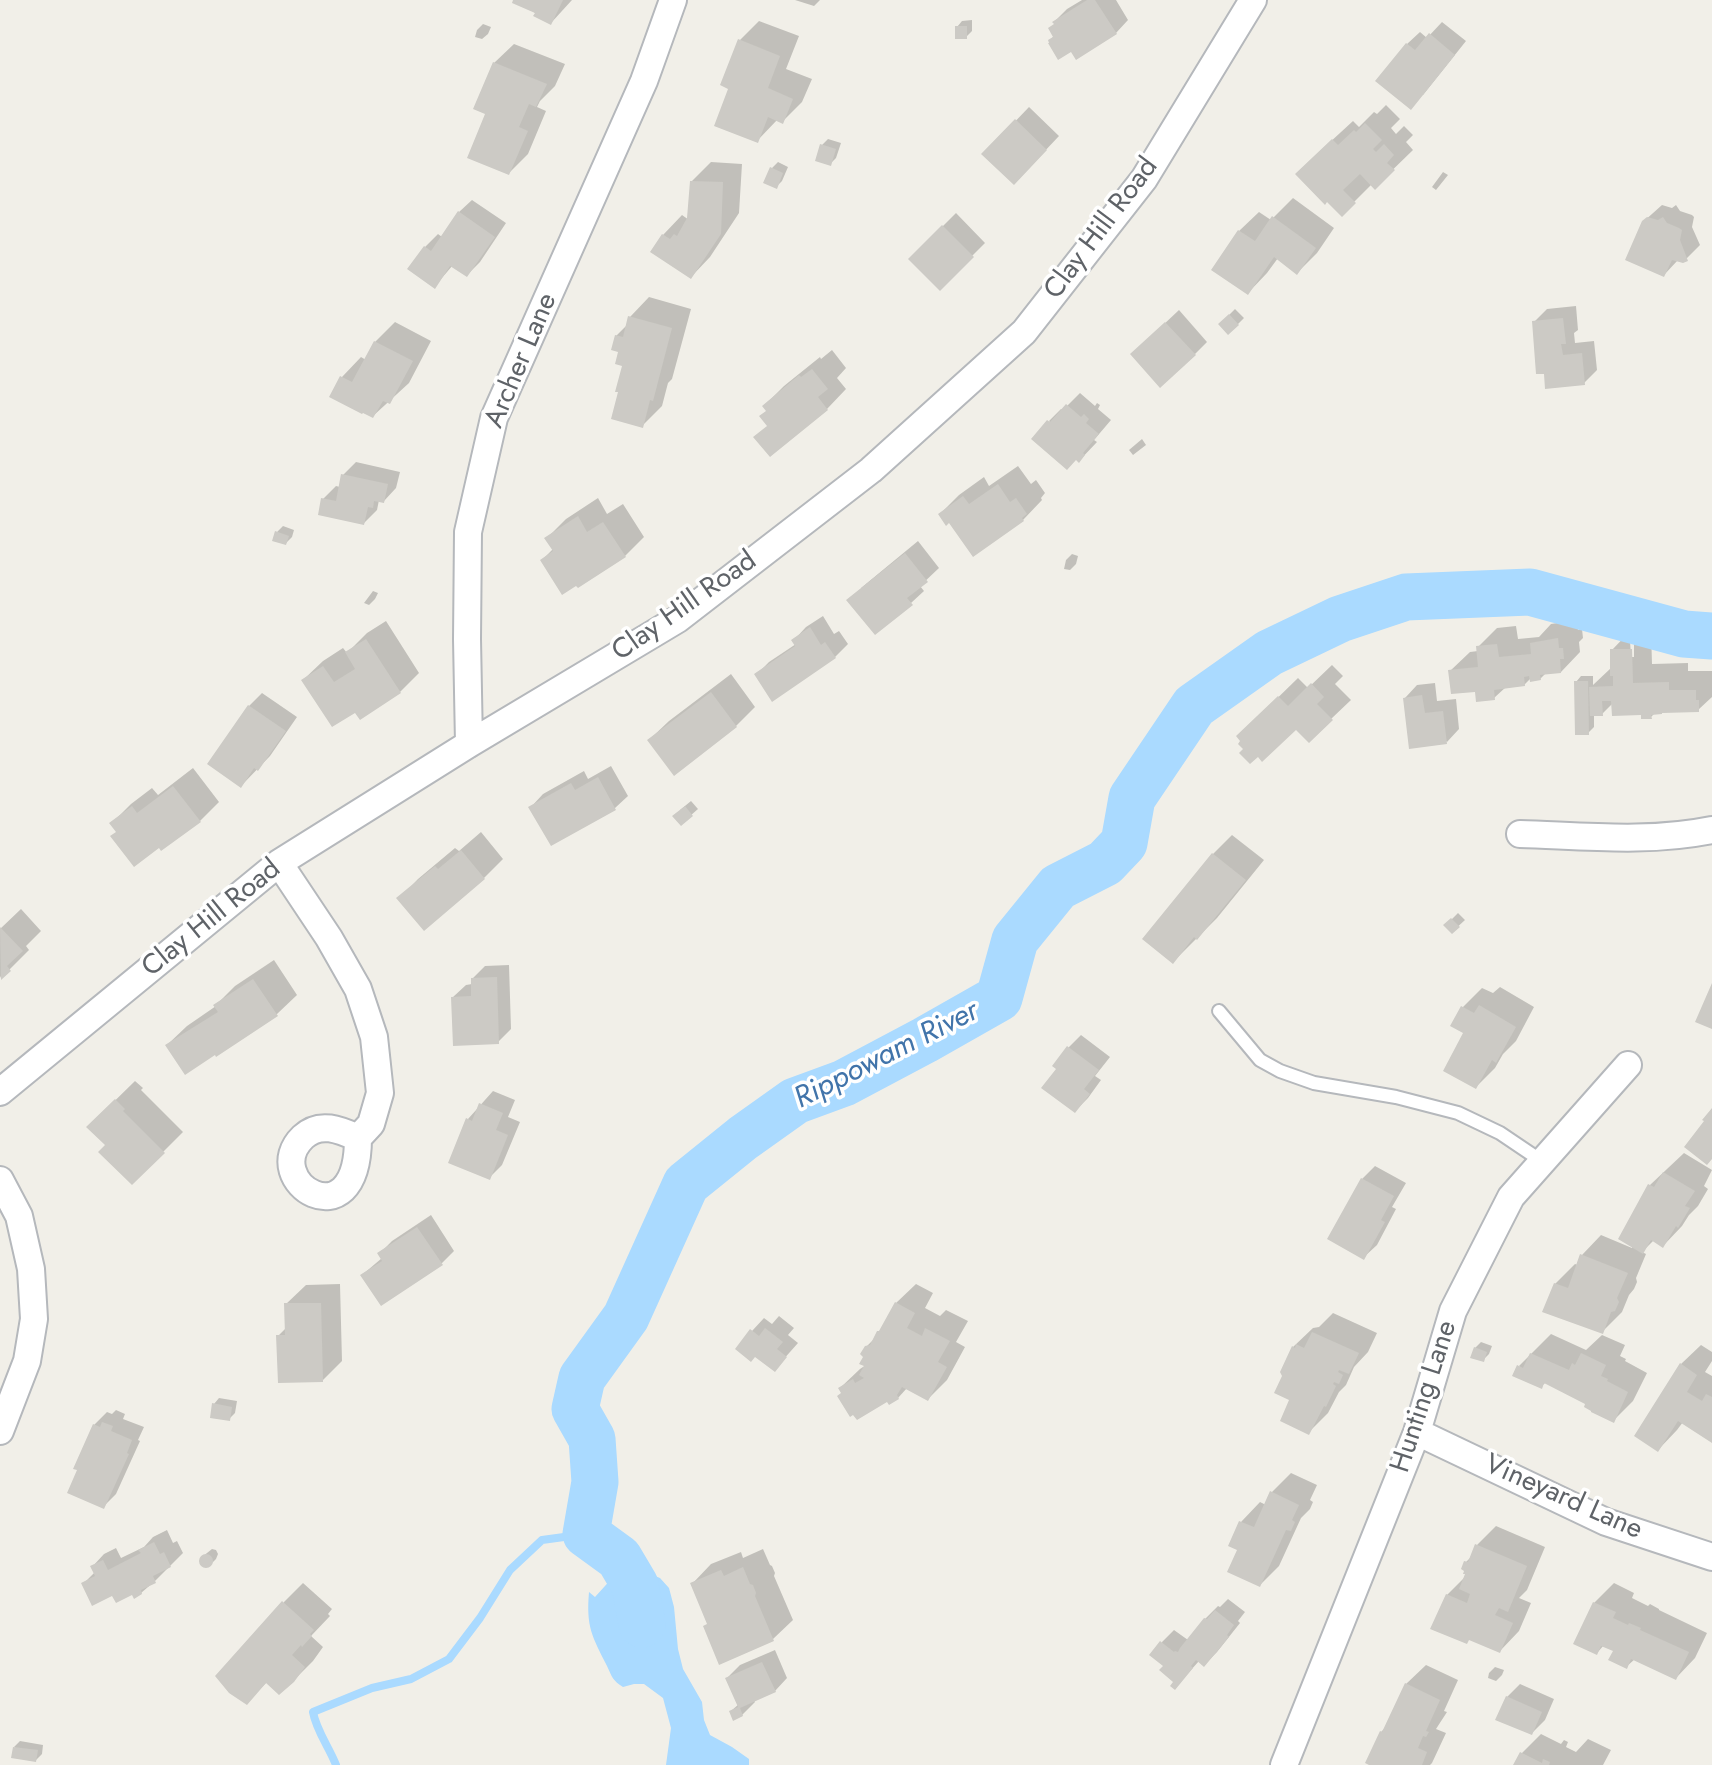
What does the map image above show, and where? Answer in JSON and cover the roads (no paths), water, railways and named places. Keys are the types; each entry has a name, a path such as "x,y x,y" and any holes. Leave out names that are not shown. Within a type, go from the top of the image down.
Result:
{"street":[{"name":"Archer Lane","path":"468,744 468,532 494,418 644,81 673,0"},
{"name":"Clay Hill Road","path":"0,1092 279,863 468,744 678,619 871,470 1024,332 1144,179 1253,0"},
{"path":"1520,834 1643,838 1712,830"},
{"path":"279,863 358,989 374,1037 380,1093 371,1124 358,1138"},
{"name":"Hunting Lane","path":"1284,1765 1417,1432 1453,1311 1511,1197 1628,1066"},
{"path":"0,1180 19,1216 31,1269 34,1319 27,1361 0,1431"},
{"name":"Vineyard Lane","path":"1417,1432 1606,1522 1712,1557"}],"lane":[{"path":"1219,1011 1260,1060 1280,1072 1314,1083 1396,1097 1458,1113 1500,1133 1543,1162"}],"water":[{"path":"622,1563 660,1578 669,1588 683,1669 702,1702 704,1720 710,1735 749,1759 749,1765 666,1765 671,1728 663,1698 644,1684 623,1687 615,1681 597,1647 589,1623 589,1592 595,1597"}],"waterway":[{"name":"Rippowam River","path":"642,1624 635,1585 619,1558 586,1534 595,1482 592,1439 575,1409 582,1378 626,1317 686,1184 795,1101 844,1083 999,998 1015,940 1058,887 1105,863 1124,843 1132,798 1194,706 1269,653 1340,619 1406,597 1530,592 1684,634 1712,636"},
{"name":"Rippowam River","path":"336,1765 313,1712 372,1688 411,1679 449,1659 480,1618 510,1570 542,1540 586,1534"}]}
